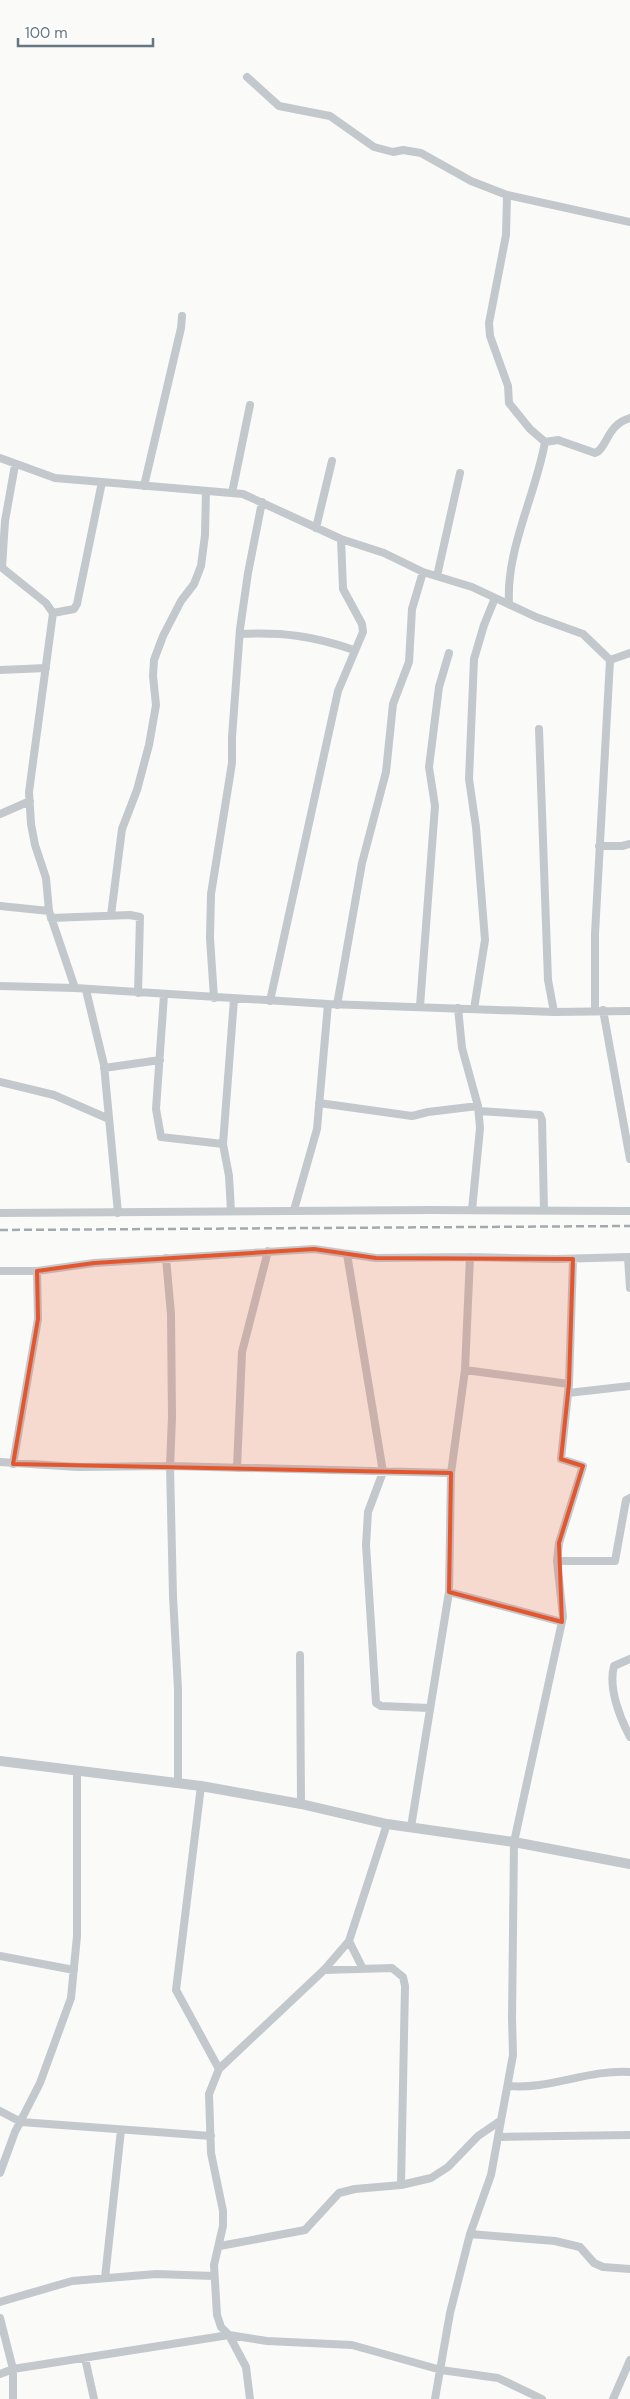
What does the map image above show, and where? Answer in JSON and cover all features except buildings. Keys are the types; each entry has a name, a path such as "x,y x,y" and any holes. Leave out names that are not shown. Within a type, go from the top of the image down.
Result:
{"street":[{"path":"247,76 283,108 330,116 374,147 393,152 403,150 421,153 471,181 508,195 630,222"},
{"path":"508,195 506,235 489,323 490,336 505,376 508,403 530,429 545,442 558,440 595,453 602,448 612,428 630,418"},
{"path":"144,486 181,328 182,316"},
{"path":"232,493 250,405"},
{"path":"509,603 508,586 512,567 529,501 540,472 545,442"},
{"path":"0,458 55,478 178,490 232,493 262,502 341,540 384,553 423,572 472,587 536,617 583,634 610,660 595,934 599,1010 630,1159"},
{"path":"316,528 332,461"},
{"path":"15,465 5,521 1,567 46,604 54,613 30,800 33,836 46,878 50,914 75,988"},
{"path":"437,576 460,473"},
{"path":"54,613 74,609 77,604 102,482"},
{"path":"111,916 122,829 137,790 149,746 156,705 153,676 154,660 162,636 181,601 194,584 201,566 205,535 206,491"},
{"path":"214,998 210,938 211,894 232,763 232,737 240,634 248,573 262,502"},
{"path":"270,1001 338,692 363,628 343,589 341,540"},
{"path":"337,1004 362,863 386,772 393,704 409,662 412,609 423,572"},
{"path":"474,1009 485,940 476,827 469,779 474,659 484,625 495,598"},
{"path":"240,634 285,633 316,637 354,650"},
{"path":"420,1006 435,806 429,767 439,688 449,653"},
{"path":"610,660 630,653"},
{"path":"0,670 46,668"},
{"path":"539,729 548,980 554,1012"},
{"path":"0,814 30,800"},
{"path":"599,846 630,844"},
{"path":"0,906 50,914 111,916 130,914 140,917 138,992"},
{"path":"0,986 75,988 328,1004 554,1012 630,1011"},
{"path":"86,990 104,1068 118,1213"},
{"path":"164,995 156,1109 160,1137 224,1144"},
{"path":"231,1211 229,1176 224,1144 234,999"},
{"path":"294,1210 317,1129 328,1004"},
{"path":"458,1008 462,1048 478,1109 480,1128 472,1210"},
{"path":"104,1068 160,1060"},
{"path":"0,1082 54,1095 108,1119"},
{"path":"319,1103 412,1116 428,1112 478,1109 540,1115 542,1120 544,1210"},
{"path":"0,1213 294,1210 630,1211"},
{"path":"0,1272 37,1271 94,1263 314,1249 376,1258 572,1259 629,1257 630,1288"},
{"path":"237,1468 242,1352 268,1251"},
{"path":"347,1254 383,1472 368,1512 366,1545 376,1703 381,1706 429,1708"},
{"path":"411,1827 449,1592 451,1473 465,1370 470,1257"},
{"path":"166,1258 171,1314 170,1466 173,1596 178,1689 178,1783"},
{"path":"435,2399 450,2313 470,2234 491,2175 514,2056 512,2018 514,1842 562,1622 557,1561 559,1543 584,1466 561,1459 569,1384 572,1259"},
{"path":"13,1464 38,1319 37,1271"},
{"path":"465,1370 569,1384"},
{"path":"568,1393 630,1386"},
{"path":"0,1462 78,1467 170,1466 451,1473"},
{"path":"557,1561 615,1561 626,1500 630,1498"},
{"path":"449,1592 562,1622"},
{"path":"300,1655 301,1804"},
{"path":"630,1659 614,1666 612,1674 616,1702 630,1737"},
{"path":"0,1761 201,1786 301,1804 387,1824 514,1842 630,1864"},
{"path":"0,2174 21,2122 40,2083 71,1998 77,1936 77,1770"},
{"path":"201,1786 176,1990 219,2069"},
{"path":"250,2399 246,2367 229,2335 221,2327 217,2315 214,2276 223,2226 223,2211 211,2153 209,2094 219,2069 324,1970 349,1941 387,1824"},
{"path":"349,1941 363,1969"},
{"path":"0,1956 74,1970"},
{"path":"324,1970 392,1968 397,1970 403,1977 405,1986 401,2185"},
{"path":"508,2086 528,2088 618,2071 630,2072"},
{"path":"0,2112 21,2122 210,2136"},
{"path":"220,2246 305,2230 329,2201 339,2193 355,2189 401,2185 431,2178 448,2167 478,2136 500,2121"},
{"path":"105,2278 121,2130"},
{"path":"499,2137 630,2135"},
{"path":"470,2234 555,2241 580,2248 594,2263 603,2267 630,2269"},
{"path":"0,2302 72,2281 156,2274 214,2276"},
{"path":"0,2318 14,2369 13,2399"},
{"path":"0,2374 14,2369 135,2348 229,2335 267,2341 352,2345 441,2370 498,2378 542,2399"},
{"path":"85,2358 94,2399"},
{"path":"613,2399 630,2360"}],"highlighted area":[{"path":"314,1249 376,1258 573,1259 569,1384 561,1459 583,1466 559,1543 562,1622 449,1592 451,1473 13,1464 38,1319 37,1271 94,1263"}],"railway":[{"path":"0,1230 630,1226"}]}
